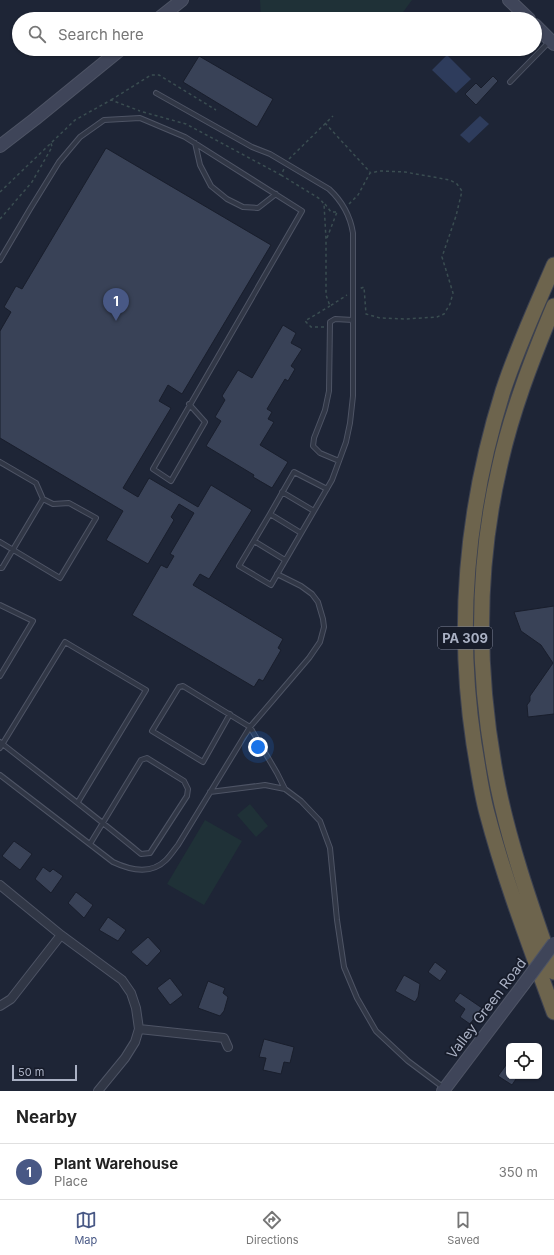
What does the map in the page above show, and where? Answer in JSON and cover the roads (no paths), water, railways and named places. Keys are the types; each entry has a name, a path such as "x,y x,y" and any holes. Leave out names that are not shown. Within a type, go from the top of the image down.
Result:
{"highway":[{"name":"PA 309","path":"554,265 506,382 486,453 479,483 470,541 466,584 465,620 466,677 470,714 480,780 487,812 520,918 554,1012"},
{"name":"PA 309","path":"554,306 517,402 499,468 490,514 484,560 482,620 484,689 499,788 527,893 554,972"}],"street":[{"path":"167,12 182,0"},
{"path":"509,0 521,12"},
{"path":"542,32 552,42"},
{"path":"0,146 112,56"},
{"path":"0,885 62,935 122,980 131,993 136,1008 139,1029 135,1042 125,1058 98,1091"},
{"path":"0,1006 11,999 62,935"},
{"name":"Valley Green Road","path":"444,1090 554,943"},
{"path":"139,1029 224,1038 228,1047"}],"lane":[{"path":"542,52 552,42"},
{"path":"510,82 537,56"},
{"path":"156,93 252,147 270,154 329,189 337,196 344,207 353,233 352,408 346,442 332,480 270,585 239,566 294,472 326,489"},
{"path":"0,260 59,162 80,137 104,120 140,118 185,137 302,210 189,404 153,469 172,481 205,422 189,404"},
{"path":"195,143 200,164 211,186 227,199 243,206 258,208 276,194"},
{"path":"339,461 320,453 313,446 314,438 329,391 330,322 336,319 353,320"},
{"path":"0,462 36,483 44,499 53,504 69,503 96,518 60,578 0,542"},
{"path":"282,492 314,511"},
{"path":"0,568 2,568 44,499"},
{"path":"270,514 301,532"},
{"path":"254,541 285,560"},
{"path":"0,775 113,862 126,868 139,870 152,868 166,861 178,845 250,727 316,649 320,642 324,627 318,602 312,594 301,586 277,574"},
{"path":"0,605 33,621 0,676"},
{"path":"0,748 1,743 65,642 146,690 78,802"},
{"path":"230,714 203,762 152,731 178,687 183,686 230,714 250,727 285,789 301,801 320,821 330,848 337,920 344,968 357,998 376,1031 408,1061 444,1090"},
{"path":"1,743 78,802 103,823 141,854 150,853 187,796 188,789 184,781 147,758 141,760 103,823 90,844"},
{"path":"210,792 266,785 285,789"}],"water":[{"path":"446,56 448,56 471,79 456,93 432,70"},
{"path":"480,116 489,124 469,143 460,135"}],"place":[{"name":"Plant Warehouse","path":"116,321"}]}
